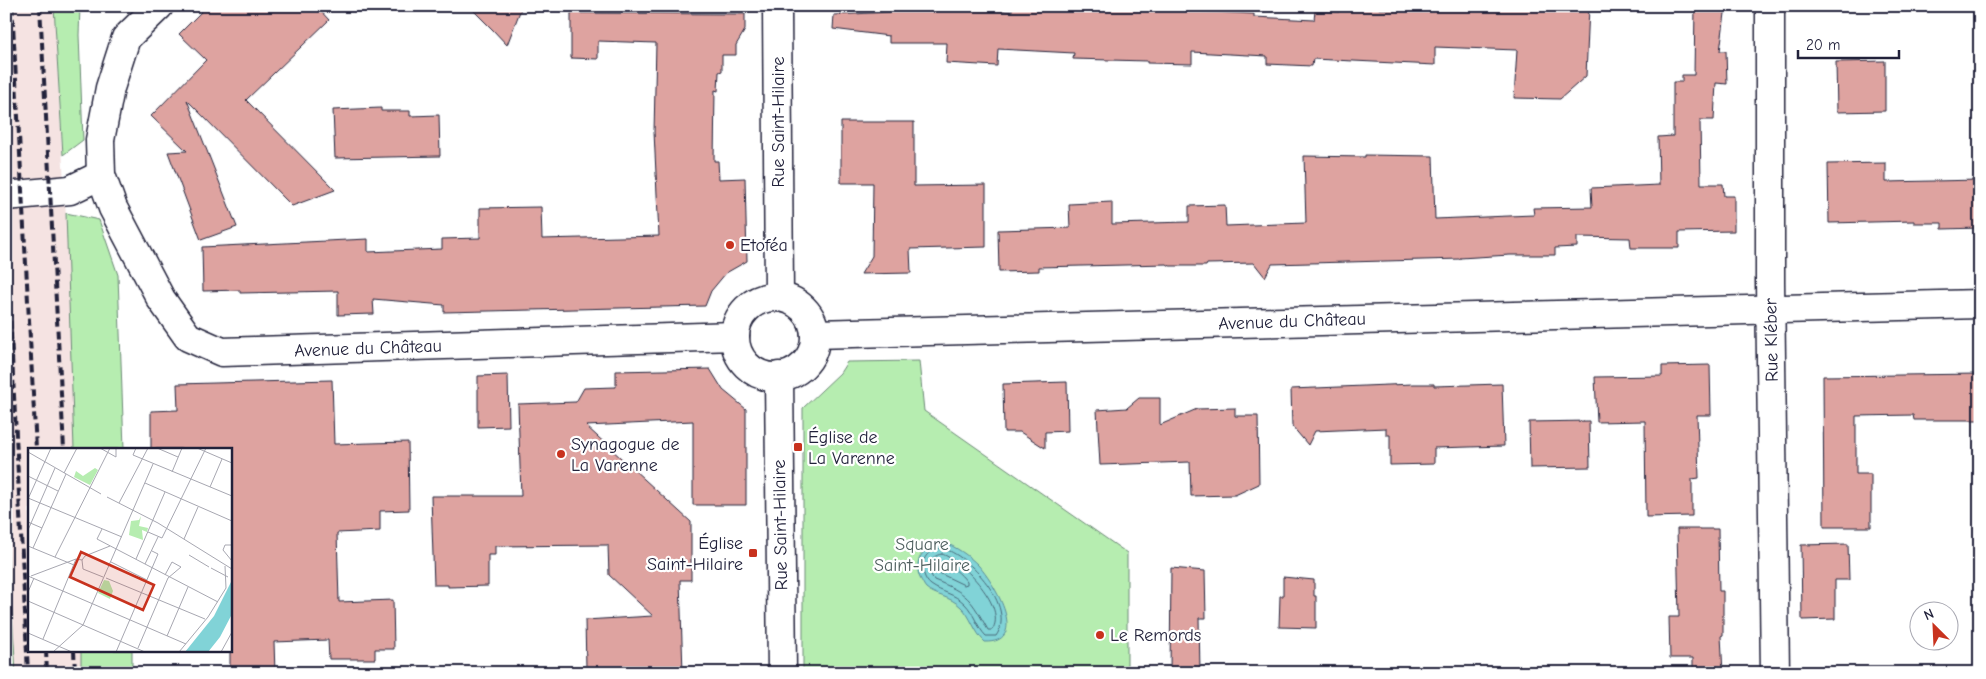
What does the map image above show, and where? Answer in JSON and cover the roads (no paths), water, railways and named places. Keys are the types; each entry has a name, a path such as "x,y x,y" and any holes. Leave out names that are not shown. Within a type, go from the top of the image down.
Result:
{"street":[{"name":"Avenue du Château","path":"159,6 126,38 110,88 100,140 101,175 113,208 161,299 188,337 222,352 735,336"},
{"name":"Rue Saint-Hilaire","path":"777,6 779,297"},
{"name":"Rue Kléber","path":"1770,6 1770,308 1775,673"},
{"path":"6,196 70,190 101,175"},
{"path":"779,297 796,303 809,316 815,334 811,354 805,363 793,372 779,376 762,375 748,366 738,353 735,336 738,320 748,307 762,299 779,297"},
{"name":"Avenue du Château","path":"815,334 1980,304"},
{"name":"Rue Saint-Hilaire","path":"779,376 782,673"}],"water":[{"path":"943,542 970,558 978,565 992,584 999,597 1007,622 1005,633 999,640 985,642 957,603 930,591 920,578 918,565 922,554 931,546"}],"railway":[{"path":"12,6 36,448"},
{"path":"40,6 64,448"},
{"path":"6,237 28,673"},
{"path":"46,652 47,673"},
{"path":"74,652 75,673"}],"place":[{"name":"Etoféa","path":"730,245"},
{"name":"Église de La Varenne","path":"798,447"},
{"name":"Synagogue de La Varenne","path":"561,454"},
{"name":"Église Saint-Hilaire","path":"753,553"},
{"name":"Le Remords","path":"1100,635"}],"park label":[{"name":"Square Saint-Hilaire","path":"922,554"}]}
